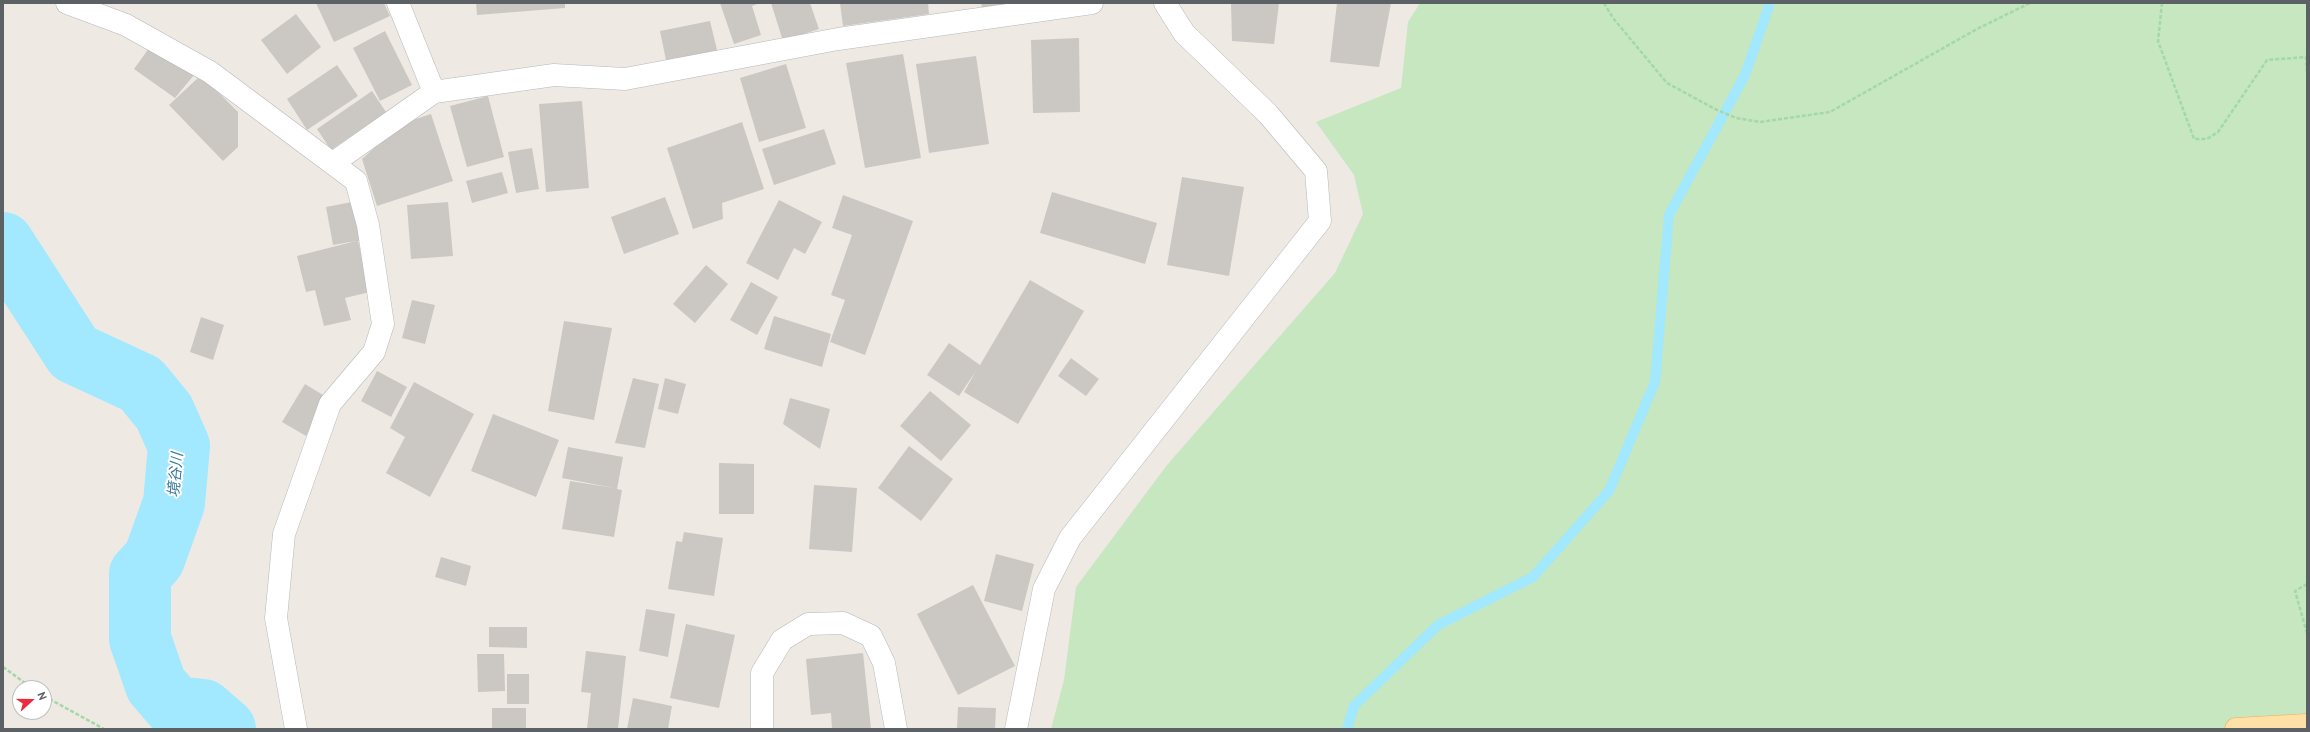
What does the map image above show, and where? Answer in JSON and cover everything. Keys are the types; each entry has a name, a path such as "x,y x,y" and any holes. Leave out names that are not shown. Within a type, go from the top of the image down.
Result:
{"main road":[{"path":"2244,728 2307,725"}],"street":[{"path":"67,3 126,25 210,72 334,163 356,182 368,225 383,324 374,352 330,404 284,534 276,618 296,729"},
{"path":"398,3 434,92"},
{"path":"334,163 434,92 554,75 625,79 838,39 1092,3"},
{"path":"1016,729 1044,589 1070,538 1320,220 1316,171 1268,114 1184,33 1165,3"},
{"path":"762,729 762,673 782,640 808,624 843,622 871,636 884,664 896,729"}],"path":[{"path":"1604,3 1613,18 1667,83 1715,109 1736,118 1760,122 1830,112 1977,29 2030,3"},
{"path":"2162,3 2158,41 2194,139 2207,139 2218,132 2267,60 2306,57 2307,71"},
{"path":"2307,584 2295,591 2307,633"},
{"path":"3,667 21,680"},
{"path":"52,700 104,729"}],"green space":[{"path":"1420,3 2307,3 2307,729 1051,729 1064,680 1076,587 1167,465 1335,273 1363,214 1354,175 1316,122 1401,88 1408,22"}],"building":[{"path":"316,3 384,3 390,16 334,42"},
{"path":"476,3 565,3 565,8 477,15"},
{"path":"720,3 760,3 752,6 761,35 734,44"},
{"path":"771,3 810,3 819,29 783,41"},
{"path":"840,3 928,3 929,14 843,26"},
{"path":"981,3 1030,3 983,14"},
{"path":"1231,3 1279,3 1274,44 1232,41"},
{"path":"1337,3 1391,3 1379,67 1330,62"},
{"path":"296,14 321,47 287,74 261,40"},
{"path":"710,21 718,54 667,65 660,31"},
{"path":"385,31 412,85 380,101 353,48"},
{"path":"1079,38 1080,112 1033,113 1031,40"},
{"path":"152,44 194,75 175,98 134,69"},
{"path":"903,54 921,158 865,168 846,63"},
{"path":"976,56 989,144 929,153 916,64"},
{"path":"786,64 806,128 759,142 740,78"},
{"path":"337,65 358,96 307,130 287,99"},
{"path":"201,75 238,112 238,147 223,161 169,105"},
{"path":"372,91 386,112 331,150 317,129"},
{"path":"488,96 504,157 467,167 450,106"},
{"path":"582,101 589,188 546,192 539,104"},
{"path":"431,114 453,181 377,206 362,159 401,124"},
{"path":"742,122 764,189 722,203 723,219 693,229 667,148"},
{"path":"824,129 836,164 774,185 762,149"},
{"path":"532,148 539,189 516,193 508,152"},
{"path":"502,172 508,193 472,203 466,181"},
{"path":"1182,177 1244,187 1229,276 1167,265"},
{"path":"1052,192 1157,223 1145,264 1040,233"},
{"path":"843,195 913,221 865,355 830,342 845,300 831,295 852,235 832,228"},
{"path":"665,197 679,234 624,254 611,217"},
{"path":"779,200 822,222 805,254 794,248 778,280 746,263"},
{"path":"357,201 363,240 358,241 370,292 345,298 351,320 324,326 315,290 306,292 297,256 356,241 333,245 326,207"},
{"path":"448,202 453,256 411,259 407,205"},
{"path":"706,265 728,284 695,323 673,304"},
{"path":"1030,280 1084,311 1018,424 964,392 976,371 959,396 927,375 949,343 980,365"},
{"path":"751,282 778,297 757,335 730,320"},
{"path":"412,300 435,305 425,344 402,338"},
{"path":"774,316 831,334 822,367 764,349"},
{"path":"201,317 224,325 213,360 190,352"},
{"path":"564,321 612,328 594,420 548,411"},
{"path":"1071,358 1099,379 1086,396 1058,376"},
{"path":"377,371 407,387 391,417 361,401"},
{"path":"633,378 659,384 645,448 615,443"},
{"path":"665,378 686,384 678,414 658,409"},
{"path":"414,382 474,414 430,497 386,473 405,437 390,428"},
{"path":"305,384 328,398 306,436 282,422"},
{"path":"930,391 971,425 941,461 900,426"},
{"path":"790,398 830,409 820,449 783,424"},
{"path":"493,414 559,440 536,497 471,471"},
{"path":"909,446 953,479 921,521 878,488"},
{"path":"568,447 623,457 617,489 622,490 614,537 562,529 570,481 614,488 562,478"},
{"path":"719,463 754,464 754,514 719,514"},
{"path":"814,485 857,488 852,552 809,549"},
{"path":"684,532 723,538 714,596 668,589 676,541 682,542"},
{"path":"996,554 1034,564 1022,611 984,601"},
{"path":"441,557 471,566 466,586 435,577"},
{"path":"973,585 1015,666 958,695 917,614"},
{"path":"646,609 675,614 668,657 639,651"},
{"path":"686,624 735,635 719,708 670,698"},
{"path":"489,627 527,627 527,648 489,647"},
{"path":"586,651 626,656 618,729 587,729 591,693 581,692"},
{"path":"863,653 871,729 832,729 831,713 811,715 806,659"},
{"path":"477,654 504,654 505,691 478,692"},
{"path":"507,674 529,674 529,704 507,704"},
{"path":"633,698 672,706 668,729 627,729"},
{"path":"958,707 996,708 995,729 957,729"},
{"path":"492,708 526,708 526,729 492,729"}],"waterway":[{"path":"1347,729 1354,706 1438,625 1533,577 1609,491 1655,382 1669,215 1745,75 1770,3"},
{"name":"境谷川","path":"3,243 74,353 141,384 164,412 179,446 174,503 154,559 140,574 140,639 156,685 175,707 203,710 225,729"}]}
